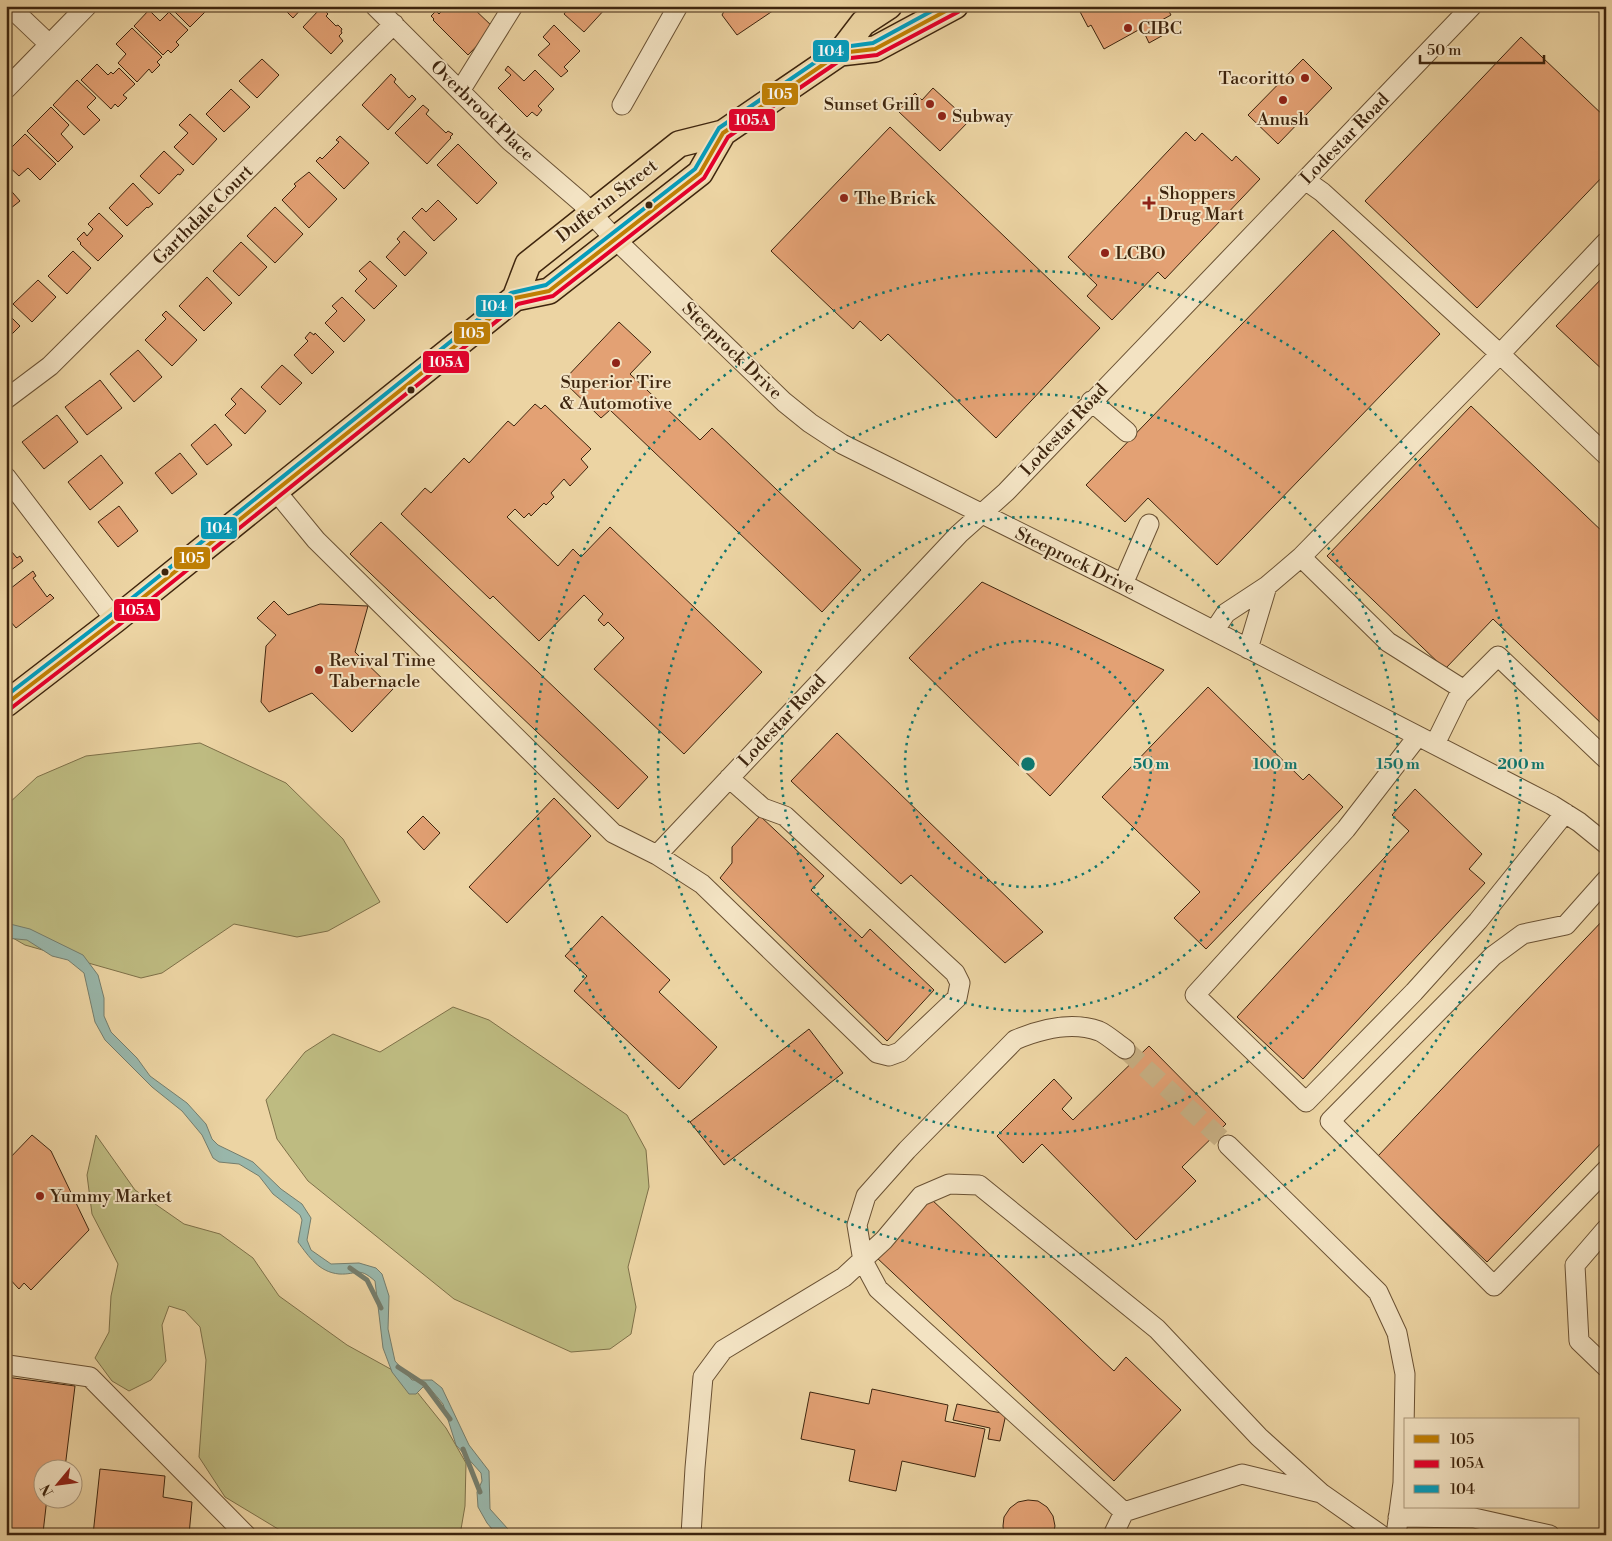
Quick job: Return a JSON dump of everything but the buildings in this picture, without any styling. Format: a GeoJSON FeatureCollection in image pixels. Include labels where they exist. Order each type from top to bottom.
{"type":"FeatureCollection","features":[{"type":"Feature","properties":{"kind":"main road","name":"Dufferin Street"},"geometry":{"type":"LineString","coordinates":[[516,298],[528,264],[679,144],[723,133],[840,52],[863,22],[889,6]]}},
{"type":"Feature","properties":{"kind":"main road","name":"Dufferin Street"},"geometry":{"type":"LineString","coordinates":[[840,52],[875,49],[955,6]]}},
{"type":"Feature","properties":{"kind":"main road","name":"Dufferin Street"},"geometry":{"type":"LineString","coordinates":[[6,704],[115,620],[516,298],[550,291],[700,172],[723,133]]}},
{"type":"Feature","properties":{"kind":"street"},"geometry":{"type":"LineString","coordinates":[[9,6],[49,44]]}},
{"type":"Feature","properties":{"kind":"street"},"geometry":{"type":"LineString","coordinates":[[6,89],[87,6]]}},
{"type":"Feature","properties":{"kind":"street","name":"Overbrook Place"},"geometry":{"type":"LineString","coordinates":[[375,6],[396,15],[460,91],[510,141],[581,202],[591,213]]}},
{"type":"Feature","properties":{"kind":"street"},"geometry":{"type":"LineString","coordinates":[[460,91],[513,6]]}},
{"type":"Feature","properties":{"kind":"street"},"geometry":{"type":"LineString","coordinates":[[622,105],[678,6]]}},
{"type":"Feature","properties":{"kind":"street","name":"Lodestar Road"},"geometry":{"type":"LineString","coordinates":[[657,855],[931,563],[1006,492],[1091,401],[1472,6]]}},
{"type":"Feature","properties":{"kind":"street","name":"Garthdale Court"},"geometry":{"type":"LineString","coordinates":[[6,399],[50,366],[396,15]]}},
{"type":"Feature","properties":{"kind":"street"},"geometry":{"type":"LineString","coordinates":[[1305,180],[1322,192],[1500,354],[1606,455]]}},
{"type":"Feature","properties":{"kind":"street","name":"Steeprock Drive"},"geometry":{"type":"LineString","coordinates":[[591,213],[615,239],[784,402],[810,423],[842,444],[1123,584],[1435,744],[1566,813],[1605,842]]}},
{"type":"Feature","properties":{"kind":"street"},"geometry":{"type":"LineString","coordinates":[[1214,631],[1226,613],[1267,586],[1301,557],[1500,354],[1606,242]]}},
{"type":"Feature","properties":{"kind":"street"},"geometry":{"type":"LineString","coordinates":[[1091,401],[1127,432]]}},
{"type":"Feature","properties":{"kind":"street"},"geometry":{"type":"LineString","coordinates":[[6,477],[115,620]]}},
{"type":"Feature","properties":{"kind":"street"},"geometry":{"type":"LineString","coordinates":[[275,490],[316,540],[614,833],[657,855],[702,884],[877,1053],[889,1056],[900,1052],[957,998],[960,983],[955,973],[785,816],[763,808],[729,778]]}},
{"type":"Feature","properties":{"kind":"street"},"geometry":{"type":"LineString","coordinates":[[1123,584],[1149,524]]}},
{"type":"Feature","properties":{"kind":"street"},"geometry":{"type":"LineString","coordinates":[[1301,557],[1388,642],[1464,690]]}},
{"type":"Feature","properties":{"kind":"street"},"geometry":{"type":"LineString","coordinates":[[1248,649],[1267,586]]}},
{"type":"Feature","properties":{"kind":"street"},"geometry":{"type":"LineString","coordinates":[[1435,744],[1459,695],[1498,656],[1606,759]]}},
{"type":"Feature","properties":{"kind":"street"},"geometry":{"type":"LineString","coordinates":[[1418,736],[1346,829],[1195,995],[1306,1102],[1427,977],[1478,921],[1566,813]]}},
{"type":"Feature","properties":{"kind":"street"},"geometry":{"type":"LineString","coordinates":[[1606,880],[1566,925],[1522,934],[1493,956],[1330,1121],[1494,1286],[1606,1170]]}},
{"type":"Feature","properties":{"kind":"street"},"geometry":{"type":"LineString","coordinates":[[1124,1512],[878,1289],[863,1261],[857,1225],[866,1196],[907,1150],[1015,1040],[1034,1032],[1058,1027],[1082,1028],[1100,1032],[1125,1049]]}},
{"type":"Feature","properties":{"kind":"street"},"geometry":{"type":"LineString","coordinates":[[1228,1145],[1378,1292],[1397,1333],[1405,1374],[1404,1418]]}},
{"type":"Feature","properties":{"kind":"street"},"geometry":{"type":"LineString","coordinates":[[691,1535],[703,1377],[722,1350],[844,1277],[884,1240],[921,1196],[949,1184],[980,1185],[1157,1329],[1259,1437],[1321,1493],[1381,1535]]}},
{"type":"Feature","properties":{"kind":"street"},"geometry":{"type":"LineString","coordinates":[[1606,1229],[1575,1265],[1579,1341],[1606,1367]]}},
{"type":"Feature","properties":{"kind":"street"},"geometry":{"type":"LineString","coordinates":[[6,1366],[8,1364],[90,1377],[246,1535]]}},
{"type":"Feature","properties":{"kind":"street"},"geometry":{"type":"LineString","coordinates":[[1404,1428],[1403,1483],[1397,1526],[1474,1518],[1550,1535]]}},
{"type":"Feature","properties":{"kind":"street"},"geometry":{"type":"LineString","coordinates":[[1113,1535],[1124,1512],[1242,1474],[1321,1493]]}},
{"type":"Feature","properties":{"kind":"shaded area"},"geometry":{"type":"Polygon","coordinates":[[[200,743],[286,783],[343,839],[380,902],[328,931],[297,937],[234,924],[162,973],[141,978],[25,945],[6,934],[7,805],[37,777],[86,756],[200,743]]]}},
{"type":"Feature","properties":{"kind":"shaded area"},"geometry":{"type":"Polygon","coordinates":[[[6,923],[30,929],[83,955],[98,975],[104,998],[104,1016],[111,1032],[137,1058],[150,1076],[187,1103],[206,1124],[212,1139],[218,1145],[253,1162],[281,1189],[302,1204],[311,1218],[307,1240],[311,1250],[331,1264],[359,1263],[376,1268],[382,1274],[389,1296],[388,1329],[395,1361],[412,1380],[432,1380],[442,1388],[469,1445],[489,1471],[490,1509],[511,1535],[497,1535],[487,1523],[478,1507],[477,1492],[482,1481],[481,1473],[456,1445],[443,1404],[428,1386],[423,1387],[416,1394],[409,1394],[392,1372],[383,1348],[375,1281],[361,1272],[332,1273],[315,1263],[298,1242],[302,1220],[300,1215],[273,1194],[259,1176],[239,1164],[219,1162],[213,1158],[202,1135],[182,1111],[152,1087],[105,1040],[95,1022],[84,973],[68,960],[52,956],[27,940],[6,938],[6,923]]]}},
{"type":"Feature","properties":{"kind":"shaded area"},"geometry":{"type":"Polygon","coordinates":[[[453,1007],[489,1020],[627,1115],[646,1150],[649,1187],[628,1267],[636,1307],[631,1334],[610,1349],[571,1352],[454,1299],[308,1181],[277,1139],[266,1100],[305,1052],[333,1034],[380,1052],[453,1007]]]}},
{"type":"Feature","properties":{"kind":"shaded area"},"geometry":{"type":"Polygon","coordinates":[[[96,1135],[135,1190],[184,1224],[220,1234],[253,1258],[279,1296],[347,1345],[405,1377],[446,1428],[466,1463],[465,1506],[460,1535],[288,1535],[225,1497],[199,1457],[206,1360],[200,1327],[185,1311],[169,1306],[162,1325],[166,1361],[151,1380],[129,1391],[112,1381],[95,1358],[109,1332],[111,1296],[118,1264],[92,1214],[87,1175],[96,1135]]]}},
{"type":"Feature","properties":{"kind":"waterway"},"geometry":{"type":"LineString","coordinates":[[350,1268],[367,1280],[381,1308]]}},
{"type":"Feature","properties":{"kind":"waterway"},"geometry":{"type":"LineString","coordinates":[[398,1367],[424,1384],[450,1419]]}},
{"type":"Feature","properties":{"kind":"waterway"},"geometry":{"type":"LineString","coordinates":[[463,1449],[480,1492]]}},
{"type":"Feature","properties":{"kind":"tunnel"},"geometry":{"type":"LineString","coordinates":[[1125,1049],[1228,1145]]}},
{"type":"Feature","properties":{"kind":"transit line","name":"104"},"geometry":{"type":"LineString","coordinates":[[6,696],[111,615],[511,293],[546,285],[695,169],[719,128],[836,48],[873,43],[941,6]]}},
{"type":"Feature","properties":{"kind":"transit line","name":"105"},"geometry":{"type":"LineString","coordinates":[[6,704],[115,620],[515,298],[549,291],[700,173],[723,133],[840,53],[875,49],[955,6]]}},
{"type":"Feature","properties":{"kind":"transit line","name":"105A"},"geometry":{"type":"LineString","coordinates":[[10,709],[119,625],[518,304],[553,296],[704,178],[728,137],[842,59],[877,55],[958,12]]}},
{"type":"Feature","properties":{"kind":"place","name":"CIBC"},"geometry":{"type":"Point","coordinates":[1128,28]}},
{"type":"Feature","properties":{"kind":"place","name":"Tacoritto"},"geometry":{"type":"Point","coordinates":[1305,78]}},
{"type":"Feature","properties":{"kind":"place","name":"Anush"},"geometry":{"type":"Point","coordinates":[1283,100]}},
{"type":"Feature","properties":{"kind":"place","name":"Sunset Grill"},"geometry":{"type":"Point","coordinates":[930,104]}},
{"type":"Feature","properties":{"kind":"place","name":"Subway"},"geometry":{"type":"Point","coordinates":[942,116]}},
{"type":"Feature","properties":{"kind":"place","name":"The Brick"},"geometry":{"type":"Point","coordinates":[844,198]}},
{"type":"Feature","properties":{"kind":"place","name":"Shoppers Drug Mart"},"geometry":{"type":"Point","coordinates":[1149,203]}},
{"type":"Feature","properties":{"kind":"place","name":"LCBO"},"geometry":{"type":"Point","coordinates":[1105,253]}},
{"type":"Feature","properties":{"kind":"place","name":"Superior Tire & Automotive"},"geometry":{"type":"Point","coordinates":[616,363]}},
{"type":"Feature","properties":{"kind":"place","name":"Revival Time Tabernacle"},"geometry":{"type":"Point","coordinates":[319,670]}},
{"type":"Feature","properties":{"kind":"place","name":"Yummy Market"},"geometry":{"type":"Point","coordinates":[40,1196]}}]}
